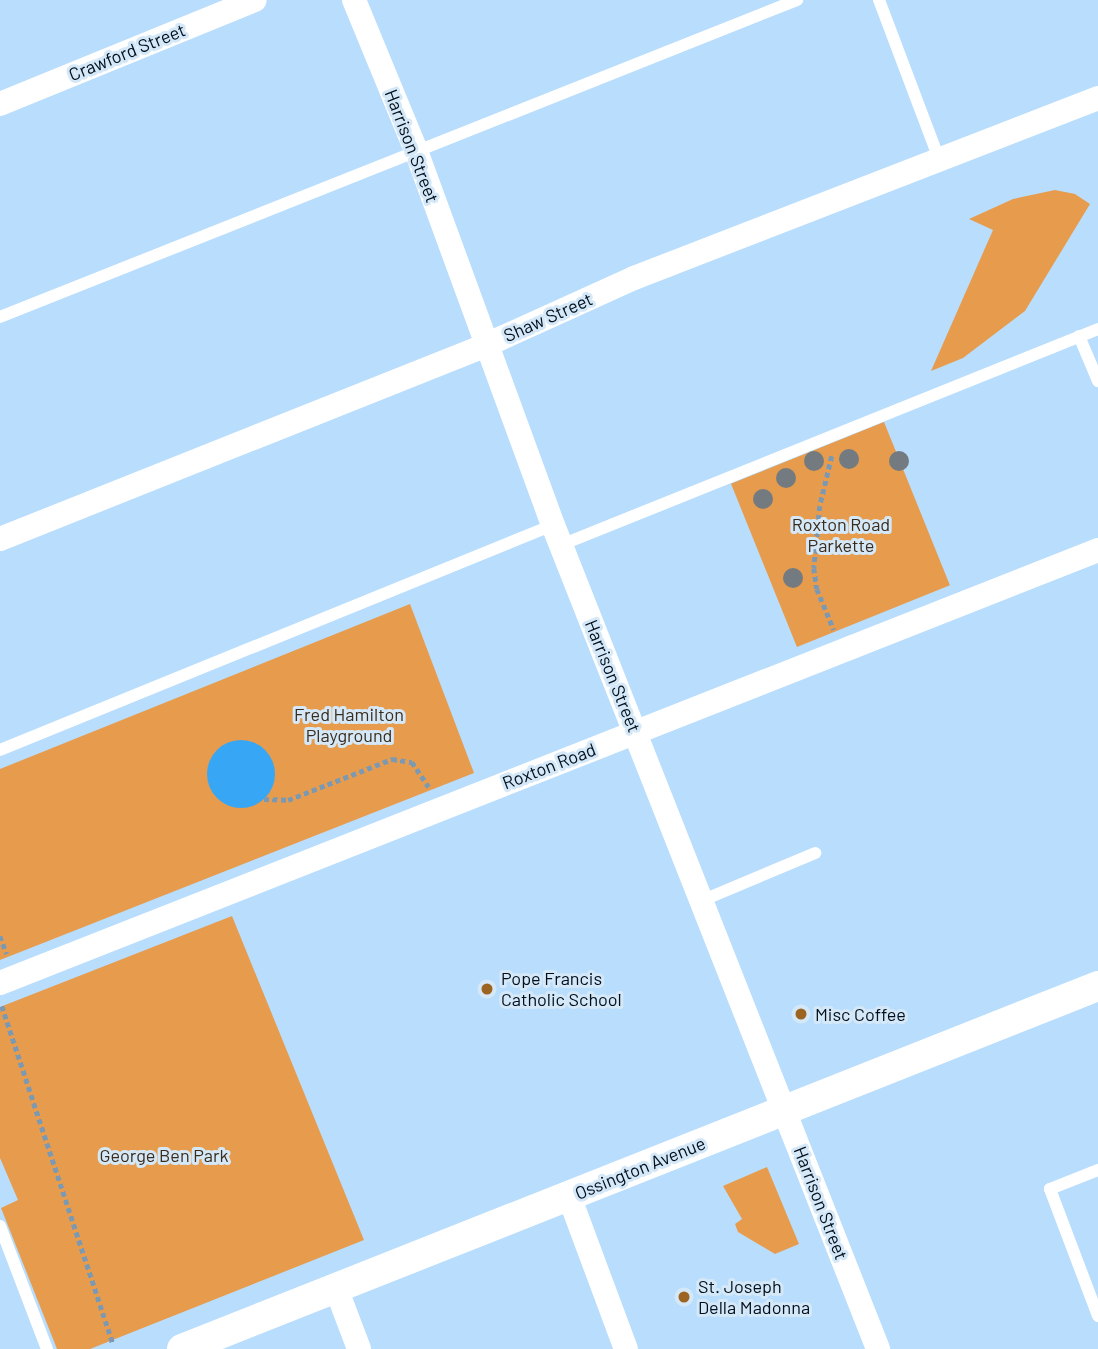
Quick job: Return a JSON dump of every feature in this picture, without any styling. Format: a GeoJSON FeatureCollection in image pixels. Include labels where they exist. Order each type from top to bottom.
{"type":"FeatureCollection","features":[{"type":"Feature","properties":{"kind":"street","name":"Crawford Street"},"geometry":{"type":"LineString","coordinates":[[0,104],[254,0]]}},
{"type":"Feature","properties":{"kind":"street","name":"Harrison Street"},"geometry":{"type":"LineString","coordinates":[[354,0],[415,148],[484,346],[557,535],[878,1349]]}},
{"type":"Feature","properties":{"kind":"street","name":"Shaw Street"},"geometry":{"type":"LineString","coordinates":[[0,540],[484,346],[634,278],[1098,98]]}},
{"type":"Feature","properties":{"kind":"street","name":"Roxton Road"},"geometry":{"type":"LineString","coordinates":[[5,972],[636,732],[1098,550]]}},
{"type":"Feature","properties":{"kind":"street","name":"Ossington Avenue"},"geometry":{"type":"LineString","coordinates":[[182,1349],[1098,986]]}},
{"type":"Feature","properties":{"kind":"street"},"geometry":{"type":"LineString","coordinates":[[569,1196],[626,1349]]}},
{"type":"Feature","properties":{"kind":"street"},"geometry":{"type":"LineString","coordinates":[[336,1288],[359,1349]]}},
{"type":"Feature","properties":{"kind":"lane"},"geometry":{"type":"LineString","coordinates":[[0,317],[415,148],[797,0]]}},
{"type":"Feature","properties":{"kind":"lane"},"geometry":{"type":"LineString","coordinates":[[879,0],[939,159]]}},
{"type":"Feature","properties":{"kind":"lane"},"geometry":{"type":"LineString","coordinates":[[0,750],[557,535],[864,426],[1098,329]]}},
{"type":"Feature","properties":{"kind":"lane"},"geometry":{"type":"LineString","coordinates":[[1079,337],[1098,381]]}},
{"type":"Feature","properties":{"kind":"lane"},"geometry":{"type":"LineString","coordinates":[[701,901],[816,853]]}},
{"type":"Feature","properties":{"kind":"lane"},"geometry":{"type":"LineString","coordinates":[[1098,1170],[1050,1189],[1098,1316]]}},
{"type":"Feature","properties":{"kind":"lane"},"geometry":{"type":"LineString","coordinates":[[0,1226],[47,1349]]}},
{"type":"Feature","properties":{"kind":"path"},"geometry":{"type":"LineString","coordinates":[[836,634],[815,584],[816,531],[835,450],[855,439],[864,426]]}},
{"type":"Feature","properties":{"kind":"path"},"geometry":{"type":"LineString","coordinates":[[264,799],[288,800],[392,759],[412,762],[420,768],[432,794]]}},
{"type":"Feature","properties":{"kind":"path"},"geometry":{"type":"LineString","coordinates":[[0,936],[5,972]]}},
{"type":"Feature","properties":{"kind":"path"},"geometry":{"type":"LineString","coordinates":[[0,999],[113,1344]]}},
{"type":"Feature","properties":{"kind":"green space"},"geometry":{"type":"Polygon","coordinates":[[[1055,190],[1075,194],[1090,204],[1025,311],[963,358],[931,371],[993,230],[969,219],[1013,199],[1055,190]]]}},
{"type":"Feature","properties":{"kind":"green space","name":"Roxton Road Parkette"},"geometry":{"type":"Polygon","coordinates":[[[884,422],[950,585],[797,647],[731,484],[884,422]]]}},
{"type":"Feature","properties":{"kind":"green space","name":"Fred Hamilton Playground"},"geometry":{"type":"Polygon","coordinates":[[[410,604],[474,773],[0,960],[0,769],[410,604]]]}},
{"type":"Feature","properties":{"kind":"green space","name":"George Ben Park"},"geometry":{"type":"Polygon","coordinates":[[[232,916],[364,1240],[90,1349],[57,1349],[1,1208],[18,1200],[0,1158],[0,1007],[232,916]]]}},
{"type":"Feature","properties":{"kind":"green space"},"geometry":{"type":"Polygon","coordinates":[[[767,1167],[799,1244],[775,1254],[738,1232],[735,1224],[742,1219],[723,1186],[767,1167]]]}},
{"type":"Feature","properties":{"kind":"water"},"geometry":{"type":"Polygon","coordinates":[[[241,740],[254,743],[265,750],[272,761],[275,774],[272,787],[265,798],[254,805],[241,808],[228,805],[217,798],[210,787],[207,774],[210,761],[217,750],[228,743],[241,740]]]}},
{"type":"Feature","properties":{"kind":"place","name":"Pope Francis Catholic School"},"geometry":{"type":"Point","coordinates":[487,989]}},
{"type":"Feature","properties":{"kind":"place","name":"Misc Coffee"},"geometry":{"type":"Point","coordinates":[801,1014]}},
{"type":"Feature","properties":{"kind":"place","name":"St. Joseph Della Madonna"},"geometry":{"type":"Point","coordinates":[684,1297]}}]}
